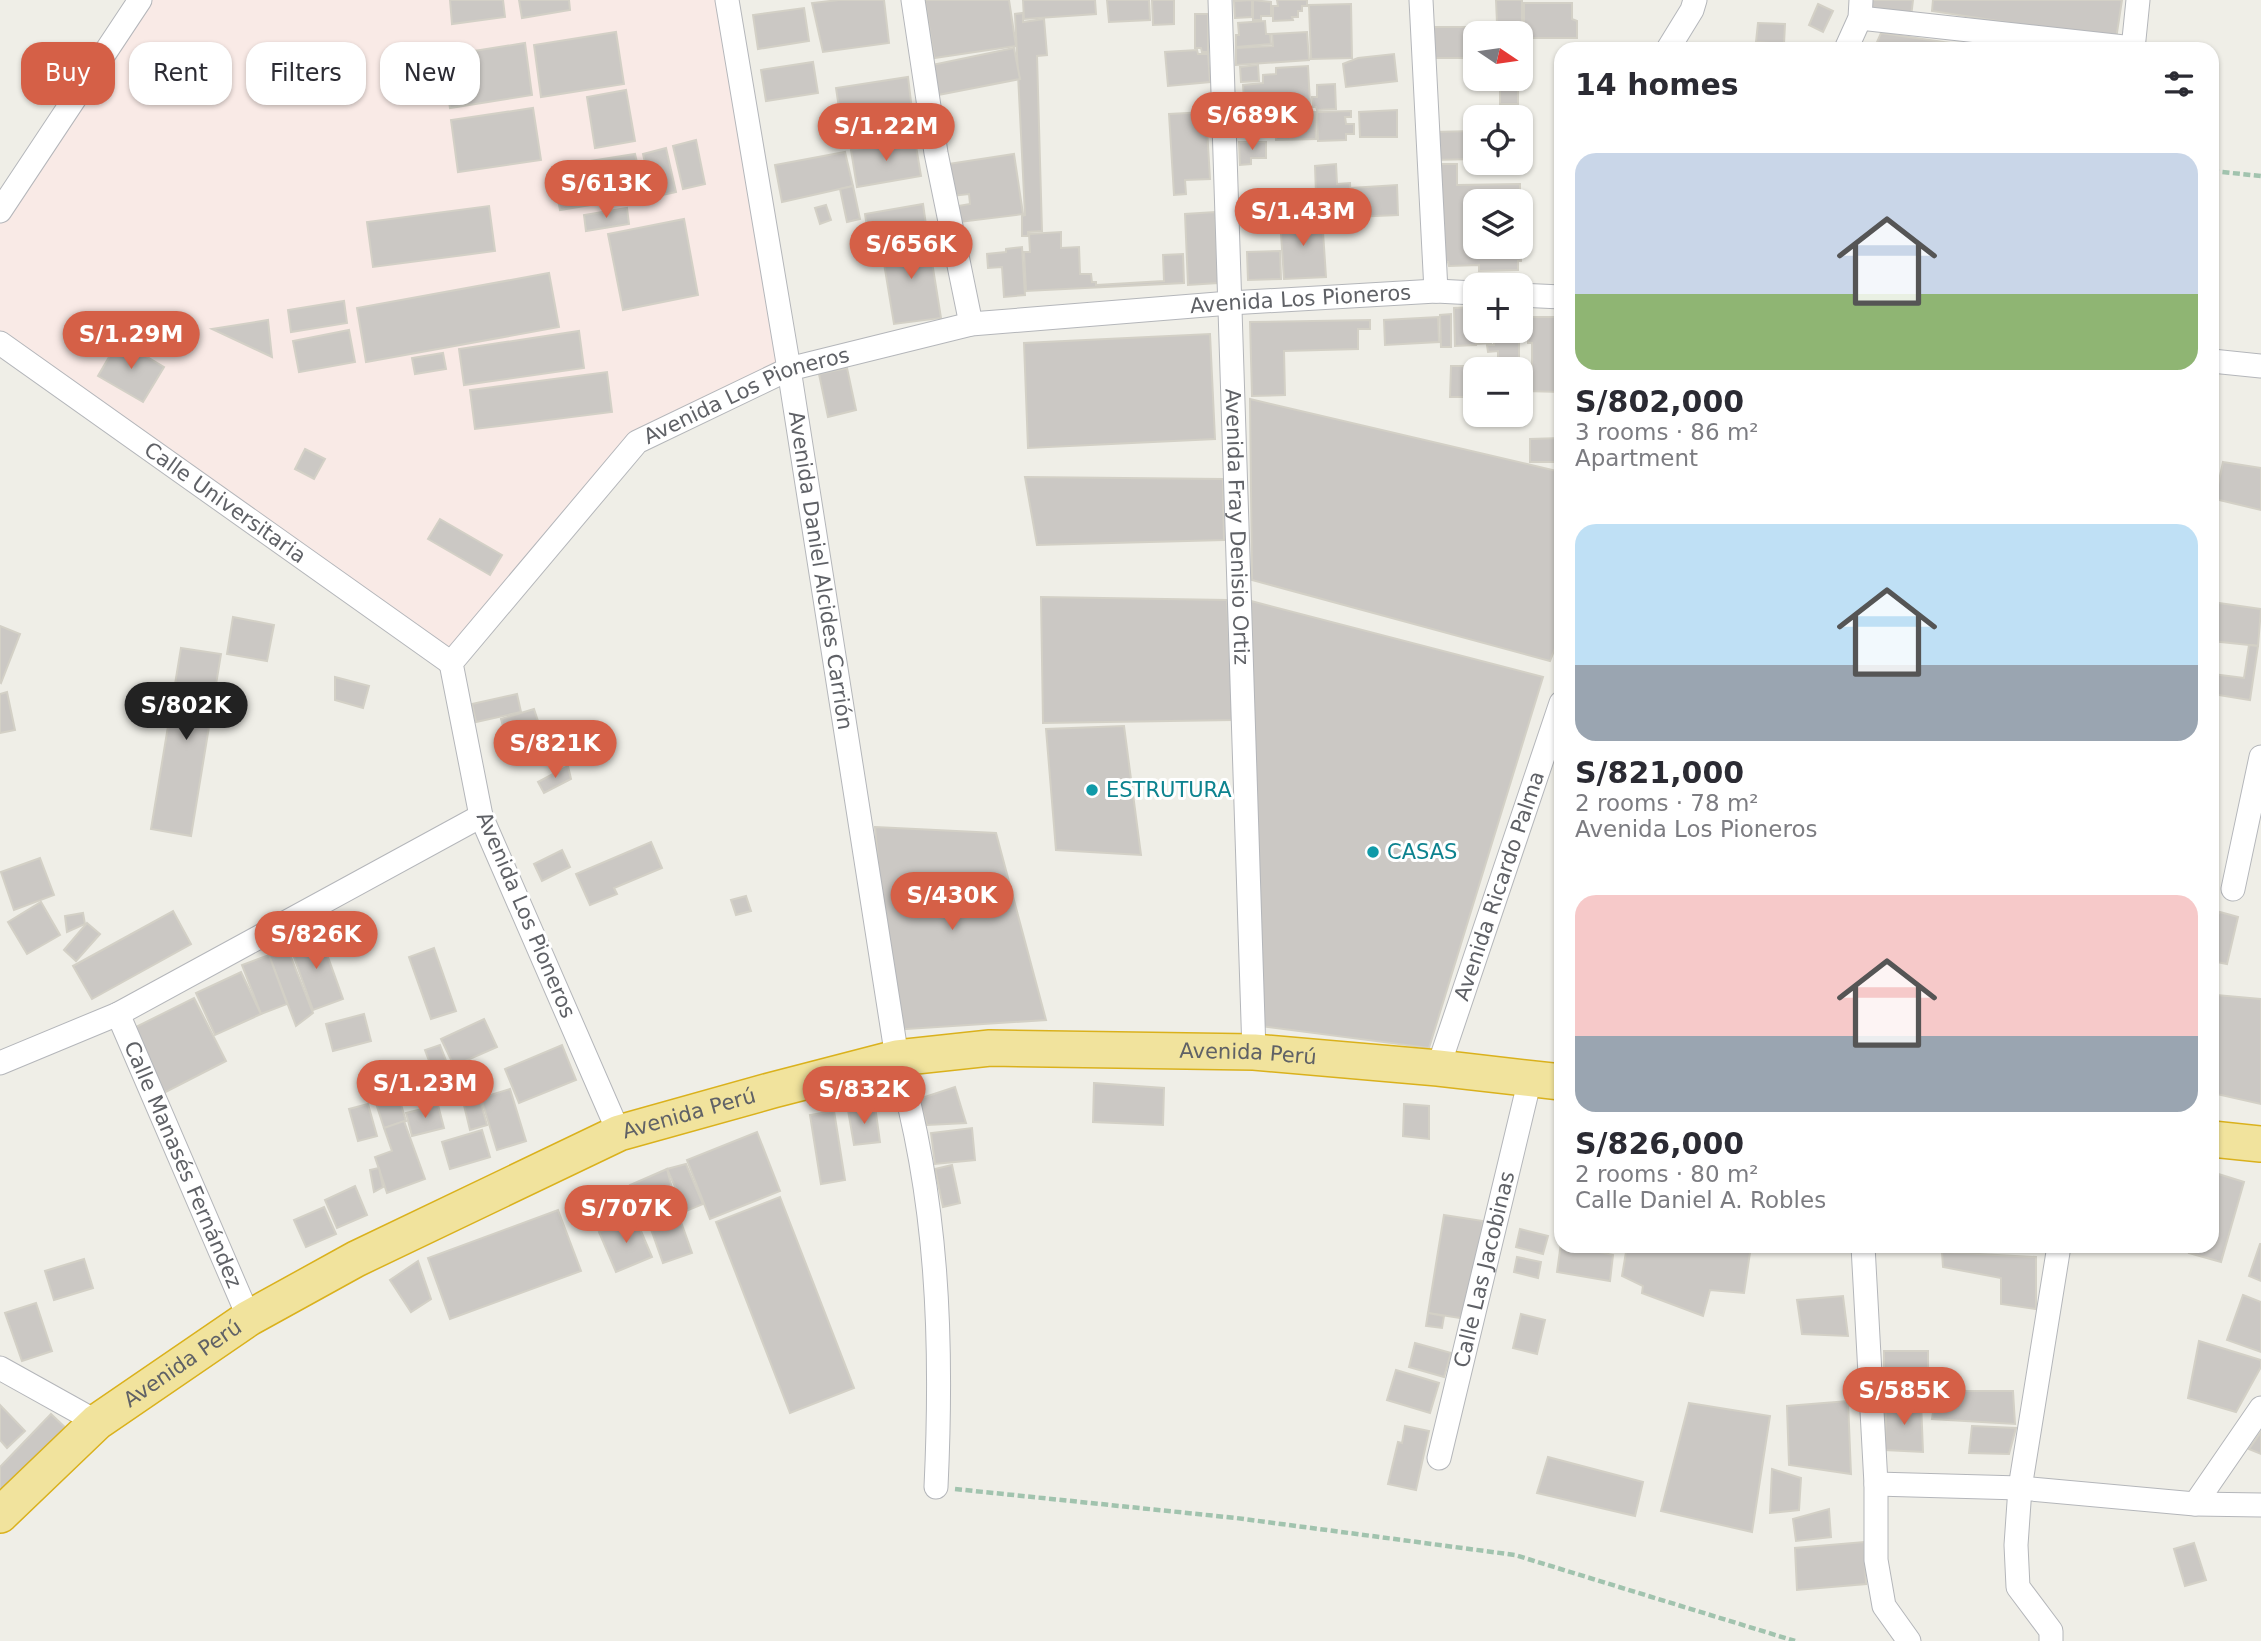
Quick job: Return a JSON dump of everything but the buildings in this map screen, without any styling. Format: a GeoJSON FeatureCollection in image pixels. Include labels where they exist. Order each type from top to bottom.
{"type":"FeatureCollection","features":[{"type":"Feature","properties":{"kind":"highway","name":"Avenida Perú"},"geometry":{"type":"LineString","coordinates":[[0,1515],[96,1422],[249,1318],[356,1259],[620,1133],[897,1058],[990,1048],[1254,1052],[1546,1080]]}},
{"type":"Feature","properties":{"kind":"highway"},"geometry":{"type":"LineString","coordinates":[[2219,1140],[2261,1144]]}},
{"type":"Feature","properties":{"kind":"street"},"geometry":{"type":"LineString","coordinates":[[0,211],[141,0]]}},
{"type":"Feature","properties":{"kind":"street","name":"Avenida Daniel Alcides Carrión"},"geometry":{"type":"LineString","coordinates":[[727,0],[789,369],[897,1058],[914,1119],[930,1212],[939,1334],[936,1487]]}},
{"type":"Feature","properties":{"kind":"street"},"geometry":{"type":"LineString","coordinates":[[913,0],[936,153],[971,324]]}},
{"type":"Feature","properties":{"kind":"street","name":"Avenida Fray Denisio Ortiz"},"geometry":{"type":"LineString","coordinates":[[1220,0],[1254,1052]]}},
{"type":"Feature","properties":{"kind":"street"},"geometry":{"type":"LineString","coordinates":[[1421,0],[1436,291]]}},
{"type":"Feature","properties":{"kind":"street"},"geometry":{"type":"LineString","coordinates":[[1672,42],[1692,10],[1695,0]]}},
{"type":"Feature","properties":{"kind":"street"},"geometry":{"type":"LineString","coordinates":[[2134,42],[2138,0]]}},
{"type":"Feature","properties":{"kind":"street"},"geometry":{"type":"LineString","coordinates":[[1849,42],[1861,9],[2085,42]]}},
{"type":"Feature","properties":{"kind":"street","name":"Avenida Los Pioneros"},"geometry":{"type":"LineString","coordinates":[[620,1133],[481,816],[451,663],[637,442],[789,369],[971,324],[1230,303],[1436,291],[1463,292]]}},
{"type":"Feature","properties":{"kind":"street"},"geometry":{"type":"LineString","coordinates":[[1533,296],[1554,297]]}},
{"type":"Feature","properties":{"kind":"street","name":"Calle Universitaria"},"geometry":{"type":"LineString","coordinates":[[0,343],[451,663]]}},
{"type":"Feature","properties":{"kind":"street"},"geometry":{"type":"LineString","coordinates":[[2219,362],[2261,366]]}},
{"type":"Feature","properties":{"kind":"street","name":"Avenida Ricardo Palma"},"geometry":{"type":"LineString","coordinates":[[1438,1068],[1554,725]]}},
{"type":"Feature","properties":{"kind":"street"},"geometry":{"type":"LineString","coordinates":[[2233,889],[2261,757]]}},
{"type":"Feature","properties":{"kind":"street"},"geometry":{"type":"LineString","coordinates":[[0,1063],[118,1014],[481,816]]}},
{"type":"Feature","properties":{"kind":"street","name":"Calle Manasés Fernández"},"geometry":{"type":"LineString","coordinates":[[118,1014],[249,1318]]}},
{"type":"Feature","properties":{"kind":"street","name":"Calle Las Jacobinas"},"geometry":{"type":"LineString","coordinates":[[1438,1458],[1546,1080]]}},
{"type":"Feature","properties":{"kind":"street"},"geometry":{"type":"LineString","coordinates":[[1863,1253],[1876,1484],[1876,1560],[1884,1606],[1909,1641]]}},
{"type":"Feature","properties":{"kind":"street"},"geometry":{"type":"LineString","coordinates":[[2051,1641],[2051,1632],[2018,1587],[2016,1545],[2020,1488],[2058,1253]]}},
{"type":"Feature","properties":{"kind":"street"},"geometry":{"type":"LineString","coordinates":[[0,1368],[96,1422]]}},
{"type":"Feature","properties":{"kind":"street"},"geometry":{"type":"LineString","coordinates":[[2195,1504],[2261,1408]]}},
{"type":"Feature","properties":{"kind":"street"},"geometry":{"type":"LineString","coordinates":[[1876,1484],[2020,1488],[2195,1504],[2261,1505]]}},
{"type":"Feature","properties":{"kind":"path"},"geometry":{"type":"LineString","coordinates":[[2219,172],[2261,176]]}},
{"type":"Feature","properties":{"kind":"path"},"geometry":{"type":"LineString","coordinates":[[936,1487],[1236,1518],[1516,1555],[1795,1641]]}},
{"type":"Feature","properties":{"kind":"shaded area"},"geometry":{"type":"Polygon","coordinates":[[[140,0],[727,0],[789,369],[637,443],[451,663],[0,343],[0,211],[70,105],[115,105],[115,42],[112,42],[140,0]]]}},
{"type":"Feature","properties":{"kind":"place","name":"ESTRUTURA"},"geometry":{"type":"Point","coordinates":[1092,790]}},
{"type":"Feature","properties":{"kind":"place","name":"CASAS"},"geometry":{"type":"Point","coordinates":[1373,852]}}]}
